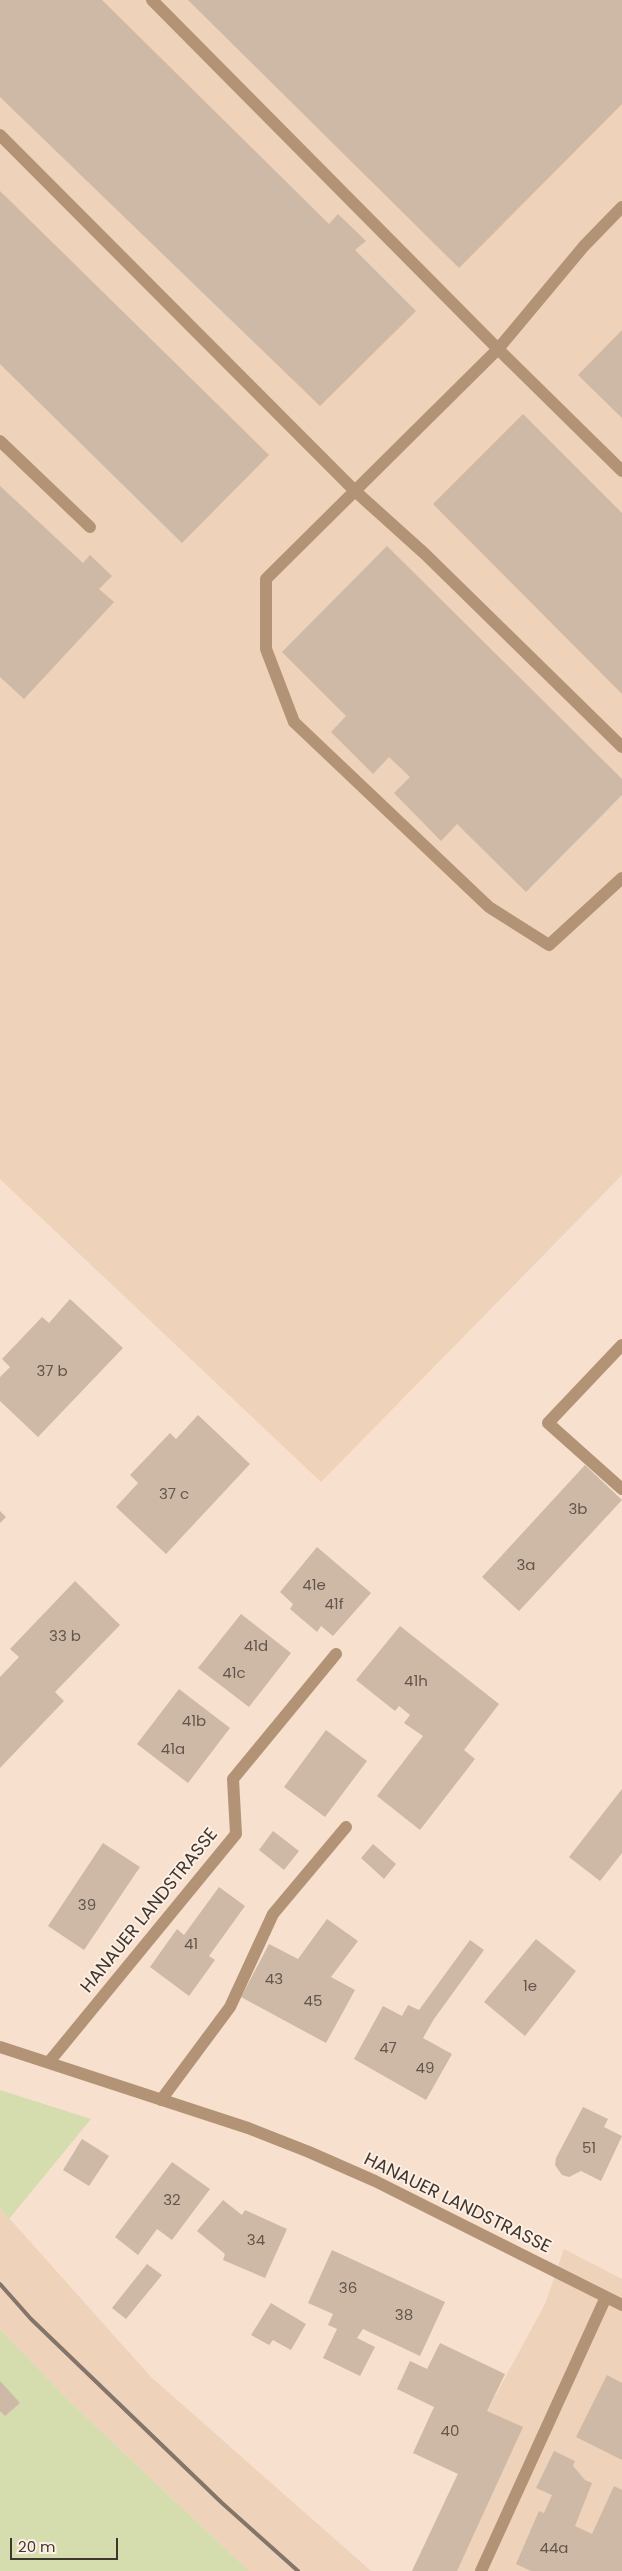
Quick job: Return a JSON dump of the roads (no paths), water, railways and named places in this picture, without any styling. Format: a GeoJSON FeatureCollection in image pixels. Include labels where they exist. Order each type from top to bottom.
{"type":"FeatureCollection","features":[{"type":"Feature","properties":{"kind":"street"},"geometry":{"type":"LineString","coordinates":[[152,0],[498,349],[622,471]]}},
{"type":"Feature","properties":{"kind":"street"},"geometry":{"type":"LineString","coordinates":[[0,134],[355,491],[425,554],[622,747]]}},
{"type":"Feature","properties":{"kind":"street"},"geometry":{"type":"LineString","coordinates":[[622,207],[584,246],[498,349],[266,580],[266,649],[294,722],[489,907],[549,945],[622,878]]}},
{"type":"Feature","properties":{"kind":"street"},"geometry":{"type":"LineString","coordinates":[[0,441],[90,526]]}},
{"type":"Feature","properties":{"kind":"street"},"geometry":{"type":"LineString","coordinates":[[622,1344],[548,1423],[622,1489]]}},
{"type":"Feature","properties":{"kind":"street","name":"HANAUER LANDSTRASSE"},"geometry":{"type":"LineString","coordinates":[[49,2062],[236,1834],[233,1779],[336,1654]]}},
{"type":"Feature","properties":{"kind":"street"},"geometry":{"type":"LineString","coordinates":[[161,2100],[230,2006],[273,1914],[346,1827]]}},
{"type":"Feature","properties":{"kind":"street","name":"HANAUER LANDSTRASSE"},"geometry":{"type":"LineString","coordinates":[[0,2047],[248,2128],[374,2181],[622,2305]]}},
{"type":"Feature","properties":{"kind":"street"},"geometry":{"type":"LineString","coordinates":[[482,2571],[606,2297]]}},
{"type":"Feature","properties":{"kind":"railway"},"geometry":{"type":"LineString","coordinates":[[0,2284],[31,2319],[222,2503],[298,2571]]}}]}
